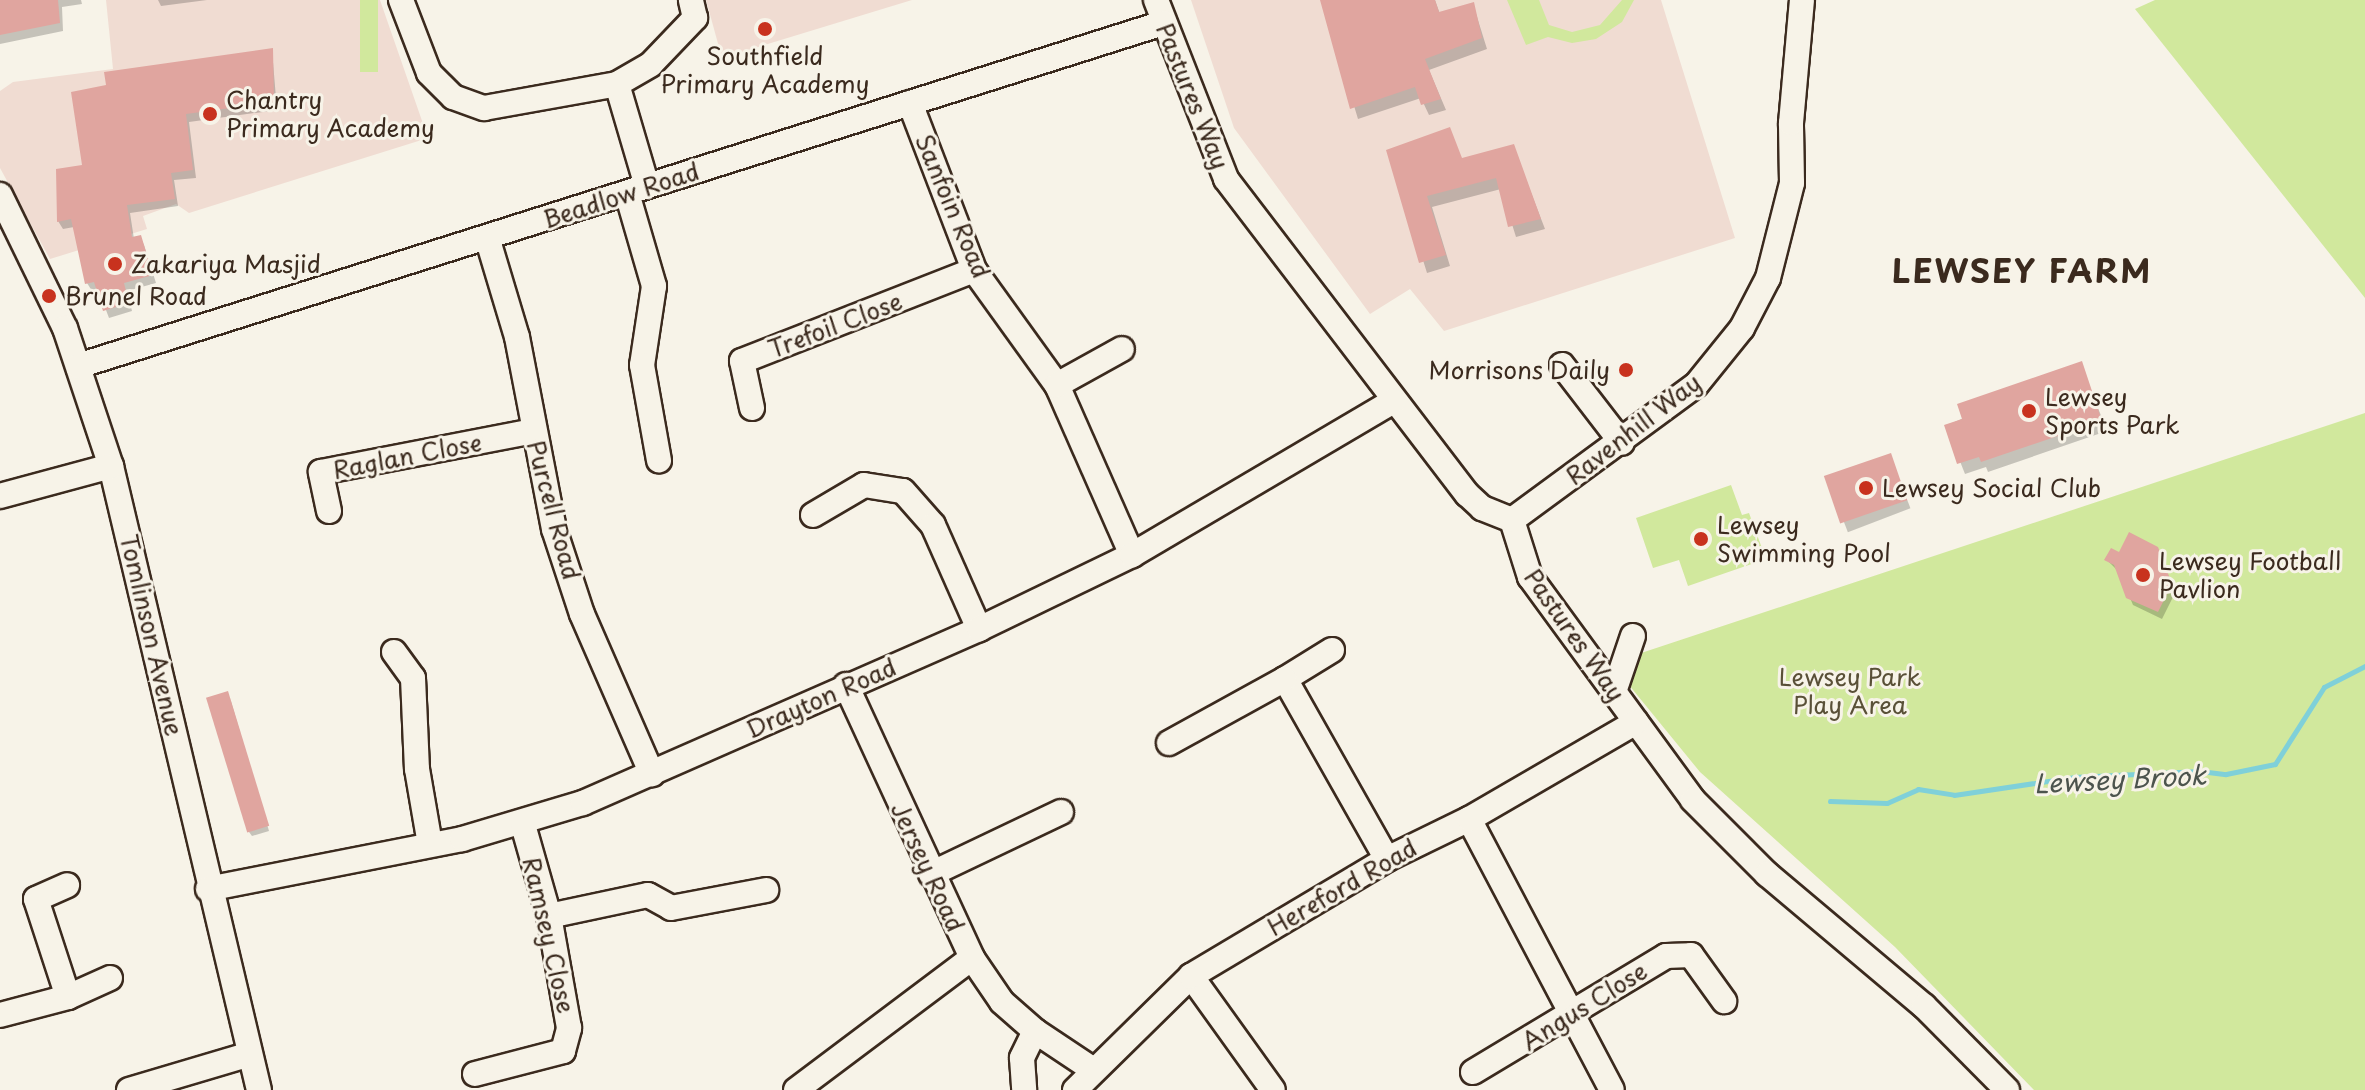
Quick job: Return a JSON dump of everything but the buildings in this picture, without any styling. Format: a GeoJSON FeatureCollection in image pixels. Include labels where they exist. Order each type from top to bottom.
{"type":"FeatureCollection","features":[{"type":"Feature","properties":{"kind":"street"},"geometry":{"type":"LineString","coordinates":[[401,0],[429,73],[453,97],[484,108],[617,84],[651,64],[695,18],[691,0]]}},
{"type":"Feature","properties":{"kind":"street","name":"Ravenhill Way"},"geometry":{"type":"LineString","coordinates":[[1512,520],[1622,443],[1696,385],[1742,328],[1768,278],[1792,183],[1791,123],[1802,0]]}},
{"type":"Feature","properties":{"kind":"street","name":"Beadlow Road"},"geometry":{"type":"LineString","coordinates":[[78,366],[910,103],[1160,12]]}},
{"type":"Feature","properties":{"kind":"street","name":"Pastures Way"},"geometry":{"type":"LineString","coordinates":[[1160,12],[1226,179],[1467,494],[1482,508],[1512,520],[1530,577],[1693,800],[1767,874],[1924,1006],[2007,1090]]}},
{"type":"Feature","properties":{"kind":"street"},"geometry":{"type":"LineString","coordinates":[[617,84],[654,286],[642,365],[659,460]]}},
{"type":"Feature","properties":{"kind":"street","name":"Sanfoin Road"},"geometry":{"type":"LineString","coordinates":[[910,103],[974,270],[1057,385],[1132,555]]}},
{"type":"Feature","properties":{"kind":"street","name":"Tomlinson Avenue"},"geometry":{"type":"LineString","coordinates":[[0,195],[65,328],[111,466],[247,1055],[259,1090]]}},
{"type":"Feature","properties":{"kind":"street","name":"Purcell Road"},"geometry":{"type":"LineString","coordinates":[[487,237],[517,337],[554,529],[582,614],[652,774]]}},
{"type":"Feature","properties":{"kind":"street","name":"Trefoil Close"},"geometry":{"type":"LineString","coordinates":[[752,408],[742,361],[974,270]]}},
{"type":"Feature","properties":{"kind":"street"},"geometry":{"type":"LineString","coordinates":[[1057,385],[1122,349]]}},
{"type":"Feature","properties":{"kind":"street"},"geometry":{"type":"LineString","coordinates":[[1562,365],[1622,443]]}},
{"type":"Feature","properties":{"kind":"street","name":"Drayton Road"},"geometry":{"type":"LineString","coordinates":[[208,889],[523,825],[652,774],[846,685],[979,629],[1132,555],[1393,401]]}},
{"type":"Feature","properties":{"kind":"street","name":"Raglan Close"},"geometry":{"type":"LineString","coordinates":[[329,511],[321,472],[533,431]]}},
{"type":"Feature","properties":{"kind":"street"},"geometry":{"type":"LineString","coordinates":[[0,496],[111,466]]}},
{"type":"Feature","properties":{"kind":"street"},"geometry":{"type":"LineString","coordinates":[[813,515],[864,485],[903,491],[933,525],[979,629]]}},
{"type":"Feature","properties":{"kind":"street"},"geometry":{"type":"LineString","coordinates":[[1614,692],[1633,636]]}},
{"type":"Feature","properties":{"kind":"street"},"geometry":{"type":"LineString","coordinates":[[1169,743],[1332,650]]}},
{"type":"Feature","properties":{"kind":"street"},"geometry":{"type":"LineString","coordinates":[[394,652],[413,678],[417,769],[430,844]]}},
{"type":"Feature","properties":{"kind":"street"},"geometry":{"type":"LineString","coordinates":[[1285,679],[1387,859]]}},
{"type":"Feature","properties":{"kind":"street","name":"Jersey Road"},"geometry":{"type":"LineString","coordinates":[[846,685],[972,958],[1002,1002],[1035,1031],[1092,1069]]}},
{"type":"Feature","properties":{"kind":"street","name":"Hereford Road"},"geometry":{"type":"LineString","coordinates":[[1075,1090],[1092,1069],[1191,976],[1387,859],[1469,819],[1636,722]]}},
{"type":"Feature","properties":{"kind":"street"},"geometry":{"type":"LineString","coordinates":[[931,874],[1061,812]]}},
{"type":"Feature","properties":{"kind":"street"},"geometry":{"type":"LineString","coordinates":[[1469,819],[1612,1090]]}},
{"type":"Feature","properties":{"kind":"street","name":"Ramsey Close"},"geometry":{"type":"LineString","coordinates":[[475,1074],[563,1051],[569,1028],[549,916],[523,825]]}},
{"type":"Feature","properties":{"kind":"street"},"geometry":{"type":"LineString","coordinates":[[67,885],[36,899],[68,997]]}},
{"type":"Feature","properties":{"kind":"street"},"geometry":{"type":"LineString","coordinates":[[549,916],[648,895],[671,908],[766,890]]}},
{"type":"Feature","properties":{"kind":"street","name":"Angus Close"},"geometry":{"type":"LineString","coordinates":[[1473,1072],[1572,1017],[1586,1001],[1666,956],[1691,955],[1724,1001]]}},
{"type":"Feature","properties":{"kind":"street"},"geometry":{"type":"LineString","coordinates":[[796,1090],[972,958]]}},
{"type":"Feature","properties":{"kind":"street"},"geometry":{"type":"LineString","coordinates":[[1191,976],[1273,1090]]}},
{"type":"Feature","properties":{"kind":"street"},"geometry":{"type":"LineString","coordinates":[[0,1015],[68,997],[110,978]]}},
{"type":"Feature","properties":{"kind":"street"},"geometry":{"type":"LineString","coordinates":[[1024,1090],[1022,1058],[1035,1031]]}},
{"type":"Feature","properties":{"kind":"street"},"geometry":{"type":"LineString","coordinates":[[129,1090],[247,1055]]}},
{"type":"Feature","properties":{"kind":"shaded area","name":"Chantry Primary Academy"},"geometry":{"type":"Polygon","coordinates":[[[106,0],[380,0],[428,138],[189,213],[176,204],[143,216],[147,229],[50,259],[0,168],[0,91],[13,82],[113,69],[106,0]]]}},
{"type":"Feature","properties":{"kind":"shaded area","name":"Southfield Primary Academy"},"geometry":{"type":"Polygon","coordinates":[[[706,0],[912,0],[722,58],[706,0]]]}},
{"type":"Feature","properties":{"kind":"shaded area"},"geometry":{"type":"Polygon","coordinates":[[[1191,0],[1661,0],[1735,238],[1444,331],[1410,289],[1370,314],[1234,128],[1191,0]]]}},
{"type":"Feature","properties":{"kind":"green space"},"geometry":{"type":"Polygon","coordinates":[[[360,0],[378,0],[378,72],[360,72],[360,0]]]}},
{"type":"Feature","properties":{"kind":"green space"},"geometry":{"type":"Polygon","coordinates":[[[1507,0],[1539,0],[1549,25],[1572,32],[1600,25],[1622,0],[1634,0],[1622,22],[1596,39],[1572,43],[1548,37],[1526,45],[1507,0]]]}},
{"type":"Feature","properties":{"kind":"green space"},"geometry":{"type":"Polygon","coordinates":[[[2155,0],[2365,0],[2365,298],[2135,9],[2155,0]]]}},
{"type":"Feature","properties":{"kind":"green space","name":"Lewsey Park Play Area"},"geometry":{"type":"Polygon","coordinates":[[[2365,413],[2365,1090],[2034,1090],[1895,947],[1700,772],[1611,663],[2365,413]]]}},
{"type":"Feature","properties":{"kind":"green space","name":"Lewsey Swimming Pool"},"geometry":{"type":"Polygon","coordinates":[[[1731,485],[1742,515],[1749,513],[1766,559],[1688,586],[1679,560],[1653,568],[1636,518],[1731,485]]]}},
{"type":"Feature","properties":{"kind":"waterway","name":"Lewsey Brook"},"geometry":{"type":"LineString","coordinates":[[1830,801],[1887,803],[1918,789],[1954,795],[2074,777],[2200,771],[2226,774],[2275,764],[2324,687],[2365,666]]}},
{"type":"Feature","properties":{"kind":"place","name":"Southfield Primary Academy"},"geometry":{"type":"Point","coordinates":[765,29]}},
{"type":"Feature","properties":{"kind":"place","name":"Chantry Primary Academy"},"geometry":{"type":"Point","coordinates":[210,114]}},
{"type":"Feature","properties":{"kind":"place","name":"Zakariya Masjid"},"geometry":{"type":"Point","coordinates":[115,264]}},
{"type":"Feature","properties":{"kind":"place","name":"Brunel Road"},"geometry":{"type":"Point","coordinates":[49,296]}},
{"type":"Feature","properties":{"kind":"place","name":"Morrisons Daily"},"geometry":{"type":"Point","coordinates":[1626,370]}},
{"type":"Feature","properties":{"kind":"place","name":"Lewsey Sports Park"},"geometry":{"type":"Point","coordinates":[2029,411]}},
{"type":"Feature","properties":{"kind":"place","name":"Lewsey Social Club"},"geometry":{"type":"Point","coordinates":[1866,488]}},
{"type":"Feature","properties":{"kind":"place","name":"Lewsey Swimming Pool"},"geometry":{"type":"Point","coordinates":[1701,539]}},
{"type":"Feature","properties":{"kind":"place","name":"Lewsey Football Pavlion"},"geometry":{"type":"Point","coordinates":[2143,575]}},
{"type":"Feature","properties":{"kind":"district","name":"LEWSEY FARM"},"geometry":{"type":"Point","coordinates":[2022,270]}}]}
